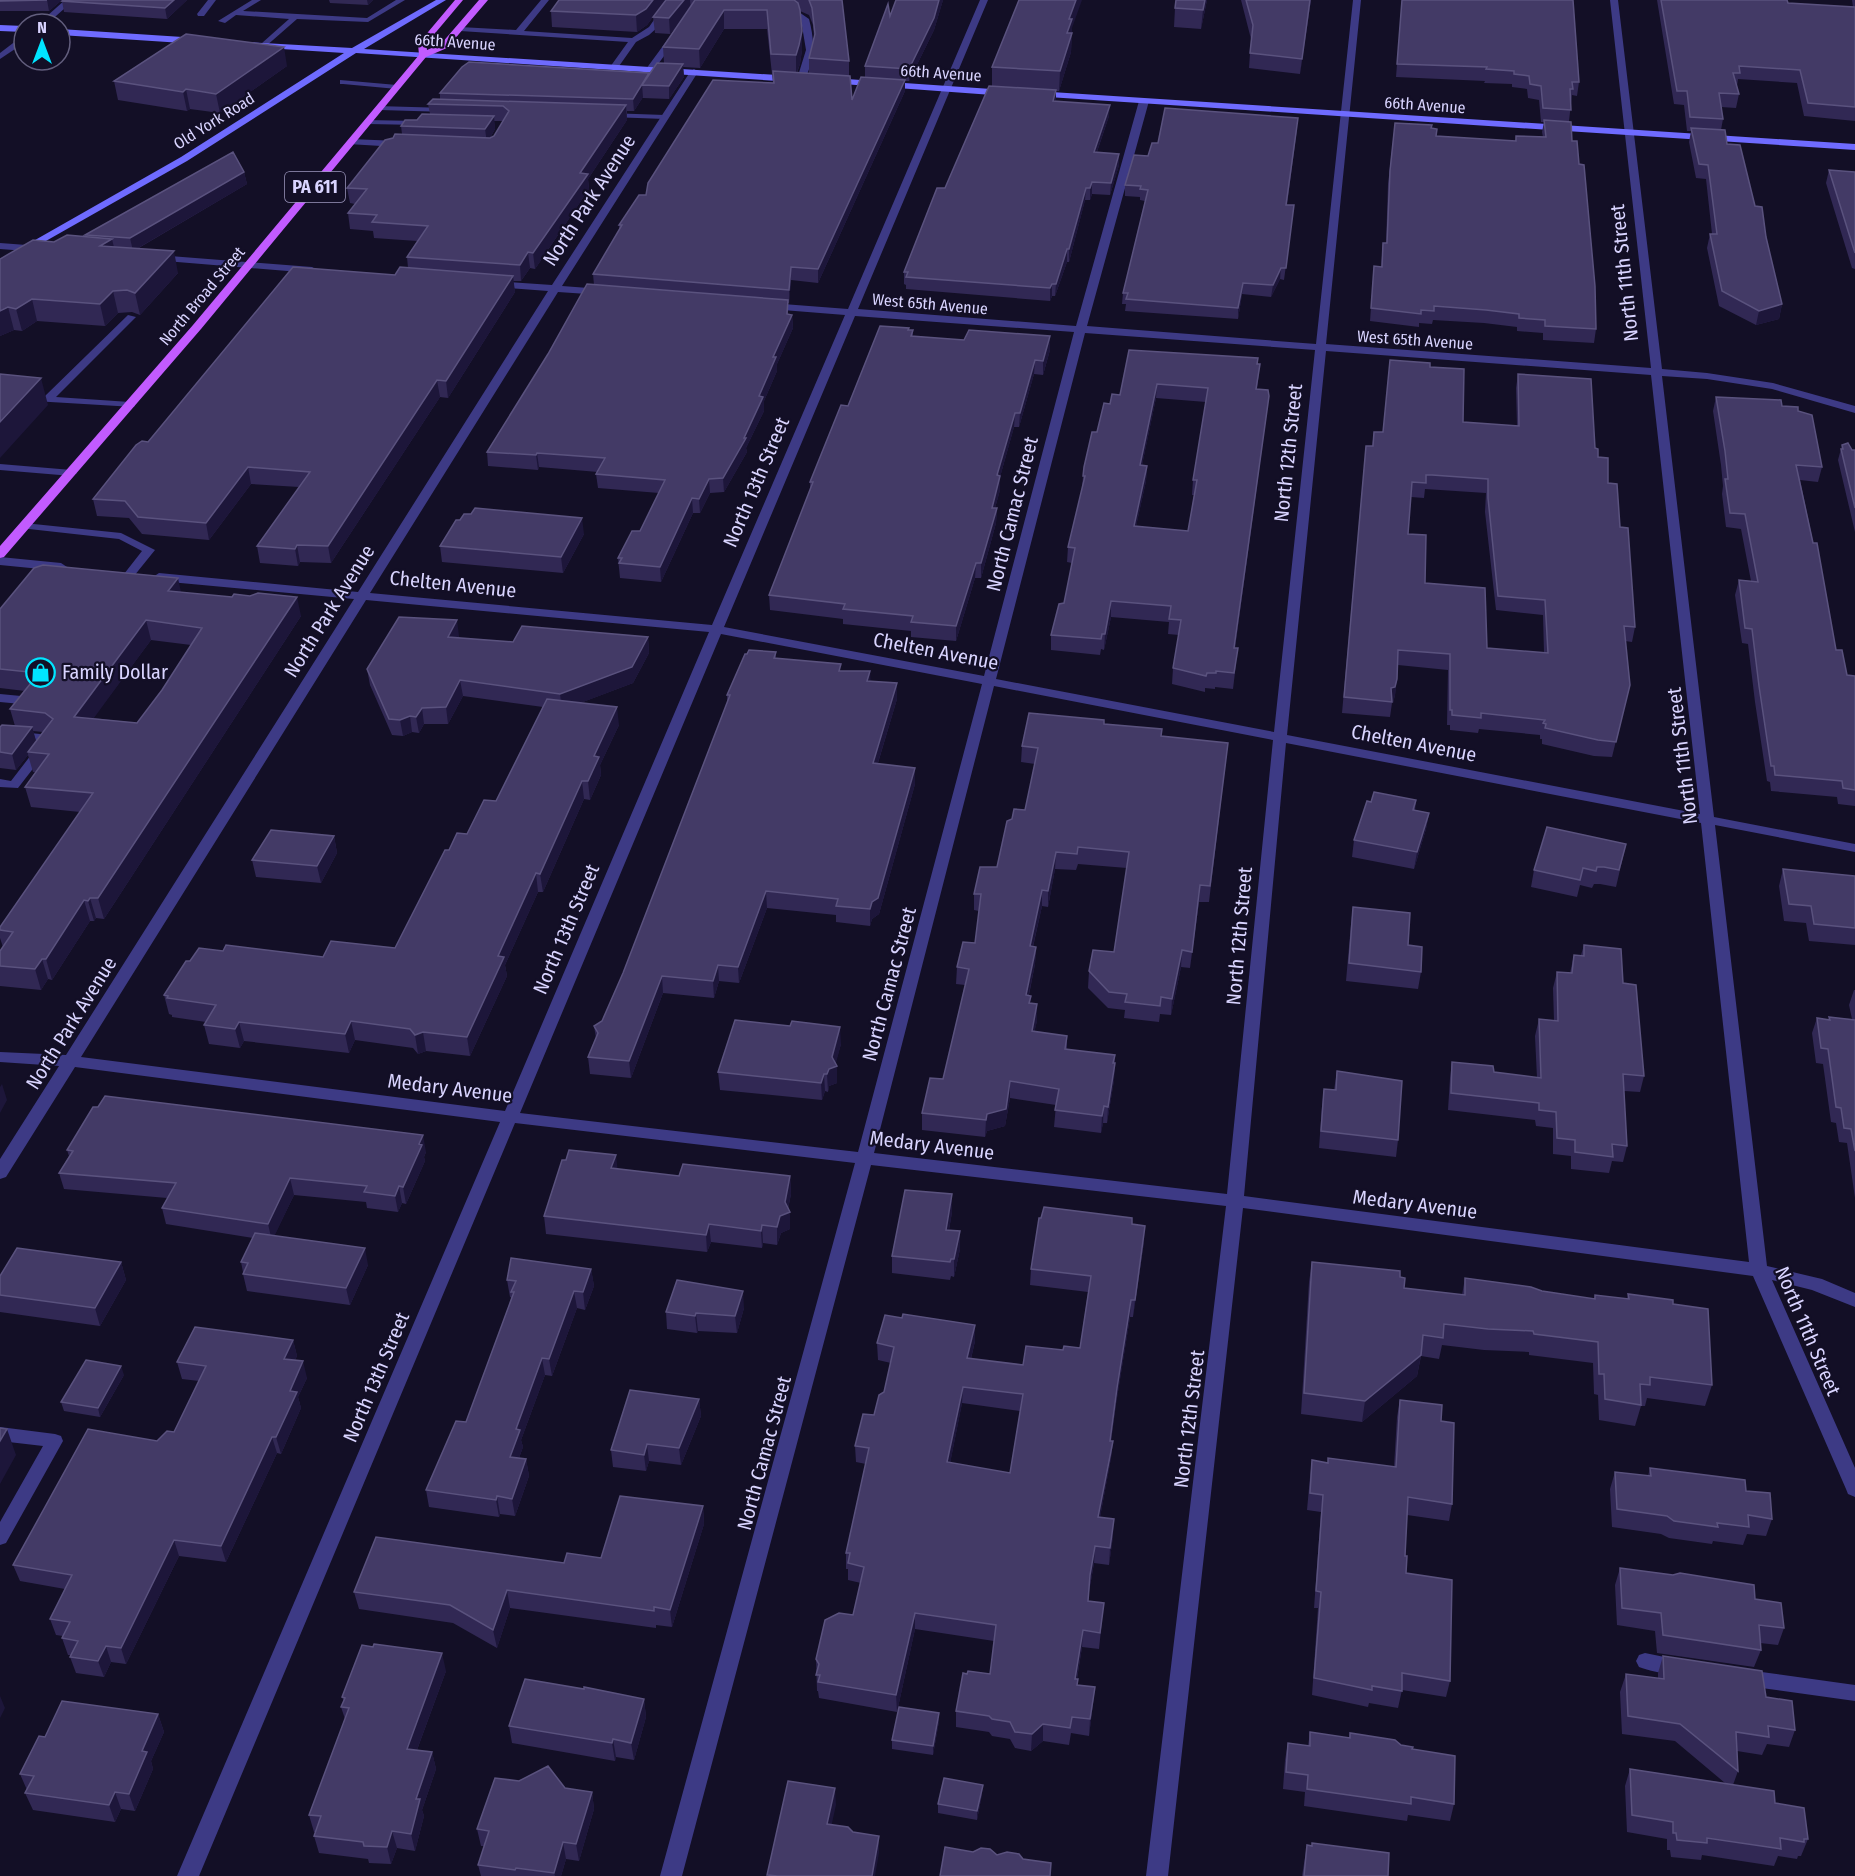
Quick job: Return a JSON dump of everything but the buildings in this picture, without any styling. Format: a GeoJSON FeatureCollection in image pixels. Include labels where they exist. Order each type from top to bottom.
{"type":"FeatureCollection","features":[{"type":"Feature","properties":{"kind":"main road","name":"North Broad Street"},"geometry":{"type":"LineString","coordinates":[[423,55],[422,44],[459,0]]}},
{"type":"Feature","properties":{"kind":"main road","name":"North Broad Street"},"geometry":{"type":"LineString","coordinates":[[0,554],[249,266],[423,55],[444,46],[484,0]]}},
{"type":"Feature","properties":{"kind":"street"},"geometry":{"type":"LineString","coordinates":[[56,12],[70,0]]}},
{"type":"Feature","properties":{"kind":"street","name":"Old York Road"},"geometry":{"type":"LineString","coordinates":[[0,264],[184,159],[354,51],[442,0]]}},
{"type":"Feature","properties":{"kind":"street","name":"North 13th Street"},"geometry":{"type":"LineString","coordinates":[[188,1876],[984,0]]}},
{"type":"Feature","properties":{"kind":"street","name":"North 12th Street"},"geometry":{"type":"LineString","coordinates":[[1157,1876],[1235,1201],[1280,736],[1347,116],[1357,0]]}},
{"type":"Feature","properties":{"kind":"street","name":"North 11th Street"},"geometry":{"type":"LineString","coordinates":[[1614,0],[1759,1270],[1855,1490]]}},
{"type":"Feature","properties":{"kind":"street"},"geometry":{"type":"LineString","coordinates":[[72,33],[208,41]]}},
{"type":"Feature","properties":{"kind":"street","name":"66th Avenue"},"geometry":{"type":"LineString","coordinates":[[242,43],[812,80]]}},
{"type":"Feature","properties":{"kind":"street","name":"North Park Avenue"},"geometry":{"type":"LineString","coordinates":[[0,1173],[555,288],[694,72]]}},
{"type":"Feature","properties":{"kind":"street","name":"66th Avenue"},"geometry":{"type":"LineString","coordinates":[[823,81],[1014,93]]}},
{"type":"Feature","properties":{"kind":"street","name":"66th Avenue"},"geometry":{"type":"LineString","coordinates":[[1026,94],[1855,147]]}},
{"type":"Feature","properties":{"kind":"street","name":"North Camac Street"},"geometry":{"type":"LineString","coordinates":[[671,1876],[865,1158],[991,682],[1080,331],[1144,101]]}},
{"type":"Feature","properties":{"kind":"street"},"geometry":{"type":"LineString","coordinates":[[0,246],[51,250]]}},
{"type":"Feature","properties":{"kind":"street"},"geometry":{"type":"LineString","coordinates":[[142,257],[321,271]]}},
{"type":"Feature","properties":{"kind":"street"},"geometry":{"type":"LineString","coordinates":[[485,283],[614,293]]}},
{"type":"Feature","properties":{"kind":"street","name":"West 65th Avenue"},"geometry":{"type":"LineString","coordinates":[[756,305],[1729,379],[1773,386],[1855,410]]}},
{"type":"Feature","properties":{"kind":"street"},"geometry":{"type":"LineString","coordinates":[[0,561],[76,569]]}},
{"type":"Feature","properties":{"kind":"street","name":"Chelten Avenue"},"geometry":{"type":"LineString","coordinates":[[125,573],[716,629],[1855,848]]}},
{"type":"Feature","properties":{"kind":"street","name":"Medary Avenue"},"geometry":{"type":"LineString","coordinates":[[0,1057],[71,1061],[509,1117],[1235,1201],[1759,1270],[1816,1284],[1855,1300]]}},
{"type":"Feature","properties":{"kind":"lane"},"geometry":{"type":"LineString","coordinates":[[201,14],[212,0]]}},
{"type":"Feature","properties":{"kind":"lane"},"geometry":{"type":"LineString","coordinates":[[222,21],[257,0]]}},
{"type":"Feature","properties":{"kind":"lane"},"geometry":{"type":"LineString","coordinates":[[235,13],[368,20],[401,0]]}},
{"type":"Feature","properties":{"kind":"lane"},"geometry":{"type":"LineString","coordinates":[[519,32],[545,0]]}},
{"type":"Feature","properties":{"kind":"lane"},"geometry":{"type":"LineString","coordinates":[[460,29],[633,40],[654,30],[672,0]]}},
{"type":"Feature","properties":{"kind":"lane"},"geometry":{"type":"LineString","coordinates":[[771,12],[793,12],[805,19],[811,57],[801,79]]}},
{"type":"Feature","properties":{"kind":"lane"},"geometry":{"type":"LineString","coordinates":[[265,45],[295,17]]}},
{"type":"Feature","properties":{"kind":"lane"},"geometry":{"type":"LineString","coordinates":[[650,69],[678,32]]}},
{"type":"Feature","properties":{"kind":"lane"},"geometry":{"type":"LineString","coordinates":[[614,67],[633,40]]}},
{"type":"Feature","properties":{"kind":"lane"},"geometry":{"type":"LineString","coordinates":[[343,82],[397,87]]}},
{"type":"Feature","properties":{"kind":"lane"},"geometry":{"type":"LineString","coordinates":[[380,108],[452,110]]}},
{"type":"Feature","properties":{"kind":"lane"},"geometry":{"type":"LineString","coordinates":[[606,115],[665,117]]}},
{"type":"Feature","properties":{"kind":"lane"},"geometry":{"type":"LineString","coordinates":[[368,122],[426,124]]}},
{"type":"Feature","properties":{"kind":"lane"},"geometry":{"type":"LineString","coordinates":[[351,142],[410,145]]}},
{"type":"Feature","properties":{"kind":"lane"},"geometry":{"type":"LineString","coordinates":[[48,399],[131,317]]}},
{"type":"Feature","properties":{"kind":"lane"},"geometry":{"type":"LineString","coordinates":[[0,396],[130,405]]}},
{"type":"Feature","properties":{"kind":"lane"},"geometry":{"type":"LineString","coordinates":[[0,467],[72,473]]}},
{"type":"Feature","properties":{"kind":"lane"},"geometry":{"type":"LineString","coordinates":[[24,526],[121,536],[149,550],[125,573]]}},
{"type":"Feature","properties":{"kind":"lane"},"geometry":{"type":"LineString","coordinates":[[0,698],[21,700]]}},
{"type":"Feature","properties":{"kind":"lane"},"geometry":{"type":"LineString","coordinates":[[0,734],[50,739],[15,784],[0,783]]}},
{"type":"Feature","properties":{"kind":"lane"},"geometry":{"type":"LineString","coordinates":[[0,1434],[55,1441],[0,1538]]}},
{"type":"Feature","properties":{"kind":"lane"},"geometry":{"type":"LineString","coordinates":[[1645,1661],[1700,1670]]}},
{"type":"Feature","properties":{"kind":"lane"},"geometry":{"type":"LineString","coordinates":[[1733,1676],[1855,1693]]}},
{"type":"Feature","properties":{"kind":"place","name":"Family Dollar"},"geometry":{"type":"Point","coordinates":[41,672]}}]}
